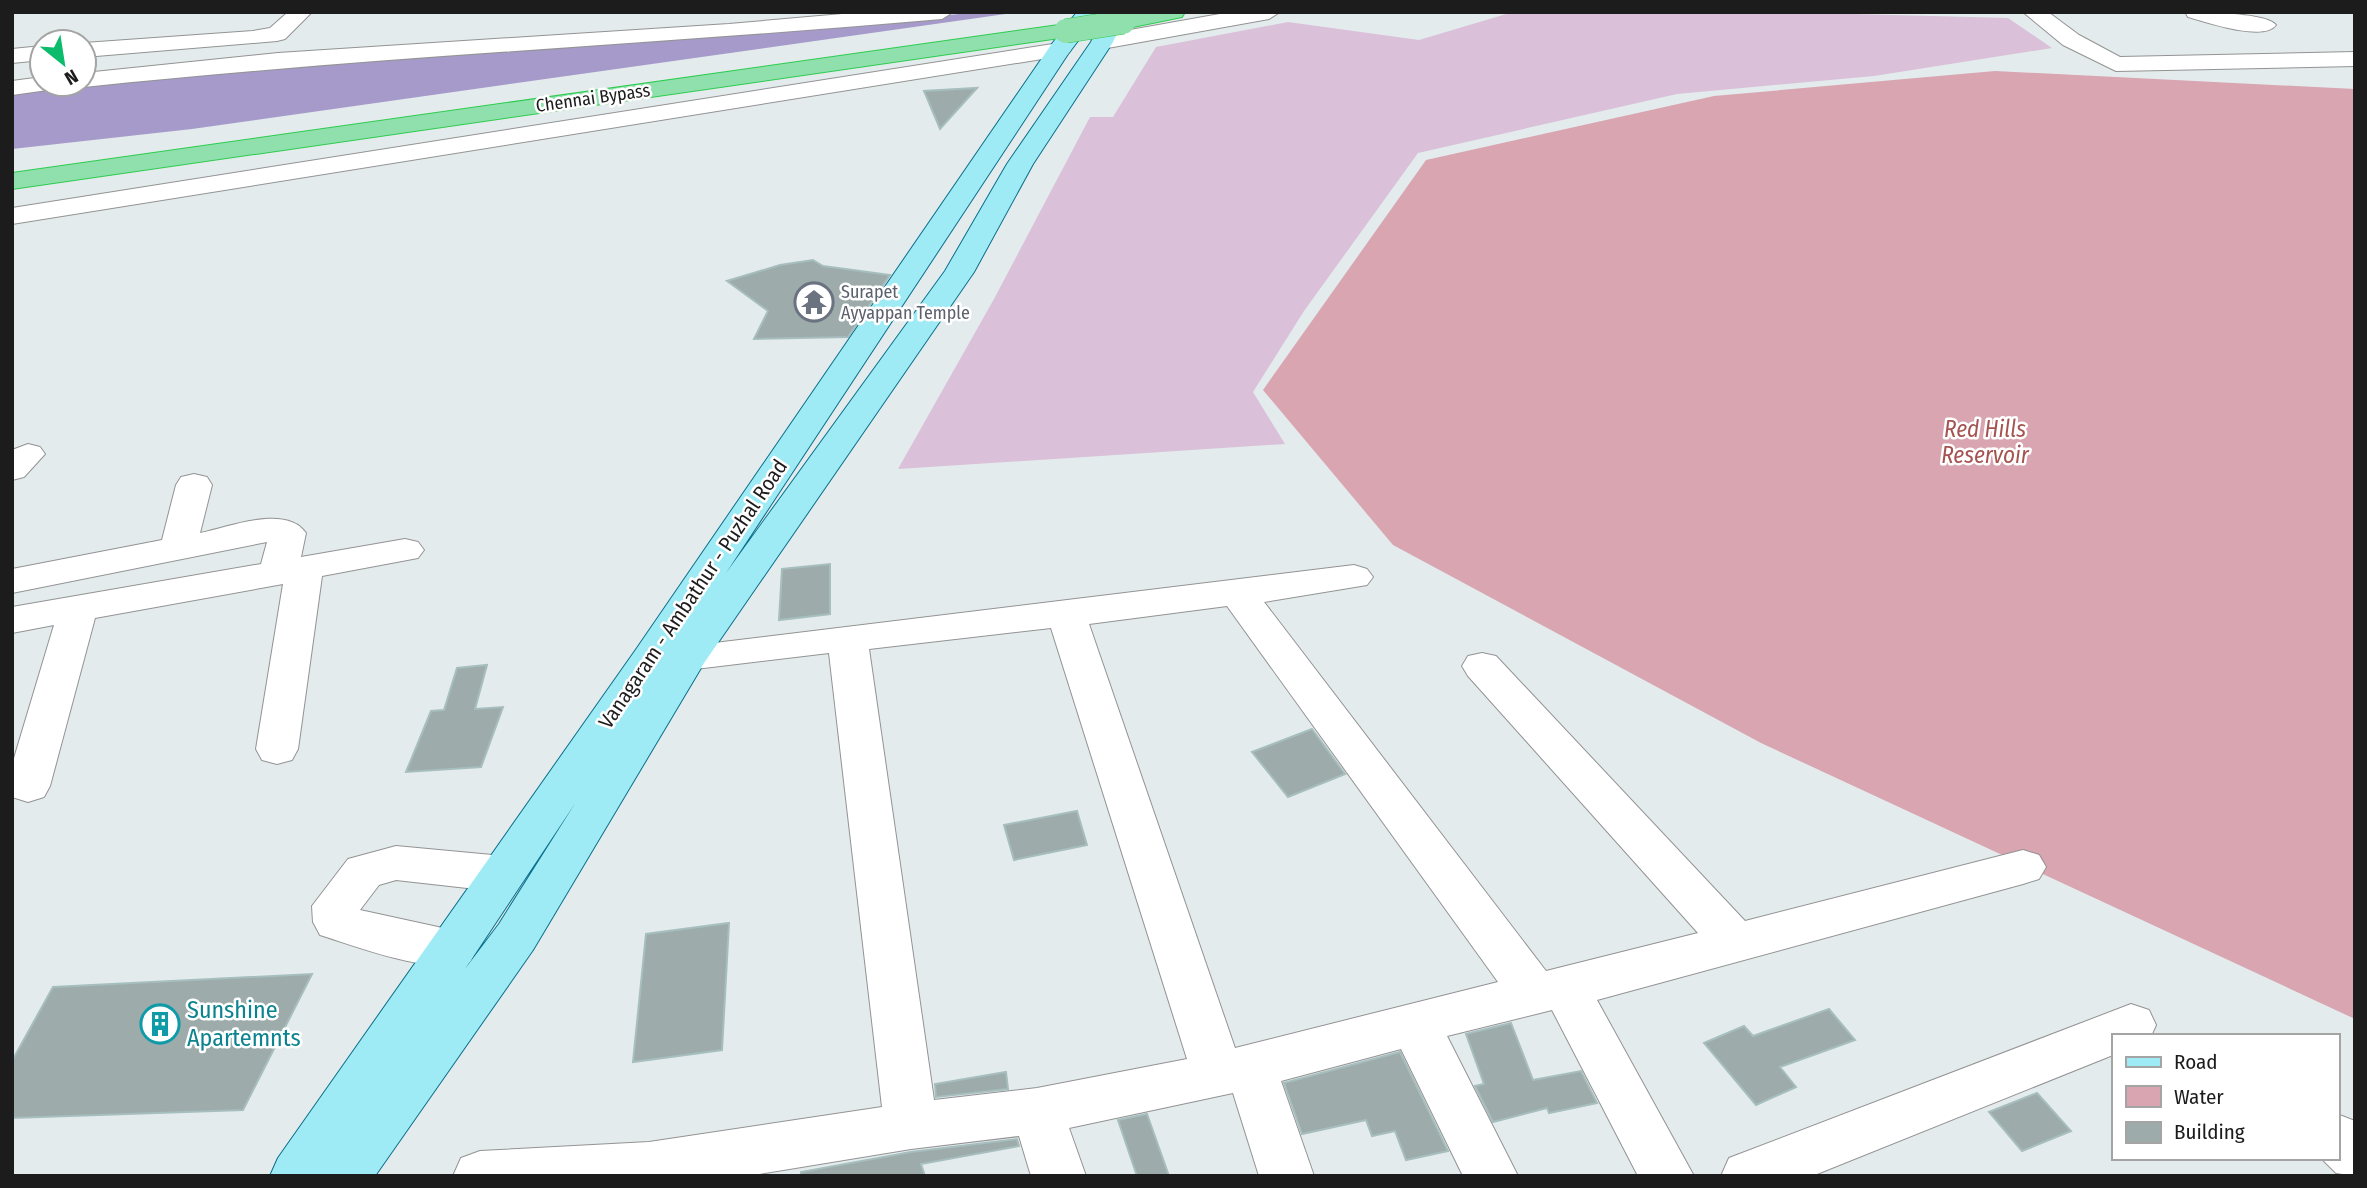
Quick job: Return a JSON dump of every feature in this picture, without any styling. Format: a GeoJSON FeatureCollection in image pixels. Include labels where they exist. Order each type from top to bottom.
{"type":"FeatureCollection","features":[{"type":"Feature","properties":{"kind":"highway","name":"Chennai Bypass"},"geometry":{"type":"LineString","coordinates":[[12,159],[1174,12]]}},
{"type":"Feature","properties":{"kind":"highway","name":"Chennai Bypass"},"geometry":{"type":"LineString","coordinates":[[12,181],[884,47],[1058,31]]}},
{"type":"Feature","properties":{"kind":"main road","name":"Vanagaram - Ambathur - Puzhal Road"},"geometry":{"type":"LineString","coordinates":[[298,1176],[866,336],[1058,31],[1102,22]]}},
{"type":"Feature","properties":{"kind":"main road"},"geometry":{"type":"LineString","coordinates":[[343,1176],[516,937],[687,657],[959,272],[1102,22]]}},
{"type":"Feature","properties":{"kind":"main road"},"geometry":{"type":"LineString","coordinates":[[866,336],[910,341]]}},
{"type":"Feature","properties":{"kind":"main road"},"geometry":{"type":"LineString","coordinates":[[532,832],[578,835]]}},
{"type":"Feature","properties":{"kind":"street"},"geometry":{"type":"LineString","coordinates":[[253,38],[277,34],[302,12]]}},
{"type":"Feature","properties":{"kind":"street"},"geometry":{"type":"LineString","coordinates":[[98,79],[278,60],[729,31],[942,12]]}},
{"type":"Feature","properties":{"kind":"street"},"geometry":{"type":"LineString","coordinates":[[1102,22],[1269,12]]}},
{"type":"Feature","properties":{"kind":"street"},"geometry":{"type":"LineString","coordinates":[[2034,12],[2071,40],[2116,64],[2355,59]]}},
{"type":"Feature","properties":{"kind":"street"},"geometry":{"type":"LineString","coordinates":[[2196,12],[2227,22],[2265,25]]}},
{"type":"Feature","properties":{"kind":"street"},"geometry":{"type":"LineString","coordinates":[[12,216],[1058,31]]}},
{"type":"Feature","properties":{"kind":"street"},"geometry":{"type":"LineString","coordinates":[[98,49],[307,35]]}},
{"type":"Feature","properties":{"kind":"street"},"geometry":{"type":"LineString","coordinates":[[133,75],[151,46]]}},
{"type":"Feature","properties":{"kind":"street"},"geometry":{"type":"LineString","coordinates":[[178,548],[194,485]]}},
{"type":"Feature","properties":{"kind":"street"},"geometry":{"type":"LineString","coordinates":[[12,581],[276,529],[288,533],[291,571],[277,748]]}},
{"type":"Feature","properties":{"kind":"street"},"geometry":{"type":"LineString","coordinates":[[12,620],[405,550]]}},
{"type":"Feature","properties":{"kind":"street"},"geometry":{"type":"LineString","coordinates":[[687,657],[847,637],[1066,615],[1354,577]]}},
{"type":"Feature","properties":{"kind":"street"},"geometry":{"type":"LineString","coordinates":[[1237,594],[1549,990],[1667,1176]]}},
{"type":"Feature","properties":{"kind":"street"},"geometry":{"type":"LineString","coordinates":[[28,786],[78,609]]}},
{"type":"Feature","properties":{"kind":"street"},"geometry":{"type":"LineString","coordinates":[[1066,615],[1234,1071],[1287,1176]]}},
{"type":"Feature","properties":{"kind":"street"},"geometry":{"type":"LineString","coordinates":[[847,637],[911,1126]]}},
{"type":"Feature","properties":{"kind":"street"},"geometry":{"type":"LineString","coordinates":[[1482,666],[1737,943]]}},
{"type":"Feature","properties":{"kind":"street"},"geometry":{"type":"LineString","coordinates":[[453,948],[374,934],[337,922],[336,906],[363,871],[396,863],[503,874]]}},
{"type":"Feature","properties":{"kind":"street"},"geometry":{"type":"LineString","coordinates":[[480,1176],[648,1171],[911,1126],[1037,1111],[1234,1071],[2023,867]]}},
{"type":"Feature","properties":{"kind":"street"},"geometry":{"type":"LineString","coordinates":[[1414,1023],[1490,1176]]}},
{"type":"Feature","properties":{"kind":"street"},"geometry":{"type":"LineString","coordinates":[[1748,1176],[2034,1066],[2131,1025]]}},
{"type":"Feature","properties":{"kind":"street"},"geometry":{"type":"LineString","coordinates":[[1037,1111],[1059,1176]]}},
{"type":"Feature","properties":{"kind":"street"},"geometry":{"type":"LineString","coordinates":[[2339,1140],[2355,1156]]}},
{"type":"Feature","properties":{"kind":"shaded area"},"geometry":{"type":"Polygon","coordinates":[[[980,12],[1020,12],[192,129],[12,149],[12,92],[28,90],[28,98],[98,98],[98,83],[278,64],[732,36],[980,12]]]}},
{"type":"Feature","properties":{"kind":"shaded area"},"geometry":{"type":"Polygon","coordinates":[[[1513,12],[1778,12],[2008,18],[2052,48],[1874,76],[1677,94],[1418,153],[1304,311],[1253,392],[1285,444],[898,469],[994,299],[1090,117],[1113,117],[1156,47],[1288,22],[1419,40],[1513,12]]]}},
{"type":"Feature","properties":{"kind":"water","name":"Red Hills Reservoir"},"geometry":{"type":"Polygon","coordinates":[[[1995,71],[2355,89],[2355,1019],[1761,743],[1393,545],[1263,390],[1426,160],[1714,96],[1995,71]]]}},
{"type":"Feature","properties":{"kind":"building"},"geometry":{"type":"Polygon","coordinates":[[[977,88],[940,129],[924,91],[977,88]]]}},
{"type":"Feature","properties":{"kind":"building","name":"Surapet Ayyappan Temple"},"geometry":{"type":"Polygon","coordinates":[[[813,260],[823,266],[890,275],[848,337],[754,339],[768,311],[727,281],[780,265],[813,260]]]}},
{"type":"Feature","properties":{"kind":"building"},"geometry":{"type":"Polygon","coordinates":[[[830,564],[830,614],[779,620],[782,569],[830,564]]]}},
{"type":"Feature","properties":{"kind":"building"},"geometry":{"type":"Polygon","coordinates":[[[487,665],[475,709],[503,707],[481,767],[406,772],[431,711],[444,710],[457,668],[487,665]]]}},
{"type":"Feature","properties":{"kind":"building"},"geometry":{"type":"Polygon","coordinates":[[[1312,729],[1345,774],[1288,797],[1252,752],[1312,729]]]}},
{"type":"Feature","properties":{"kind":"building"},"geometry":{"type":"Polygon","coordinates":[[[1077,811],[1087,845],[1014,860],[1004,825],[1077,811]]]}},
{"type":"Feature","properties":{"kind":"building"},"geometry":{"type":"Polygon","coordinates":[[[729,923],[722,1050],[633,1062],[646,934],[729,923]]]}},
{"type":"Feature","properties":{"kind":"building","name":"Sunshine Apartemnts"},"geometry":{"type":"Polygon","coordinates":[[[312,974],[243,1110],[12,1118],[12,1061],[53,987],[312,974]]]}},
{"type":"Feature","properties":{"kind":"building"},"geometry":{"type":"Polygon","coordinates":[[[1829,1009],[1855,1040],[1780,1067],[1796,1087],[1756,1105],[1704,1043],[1744,1026],[1753,1036],[1829,1009]]]}},
{"type":"Feature","properties":{"kind":"building"},"geometry":{"type":"Polygon","coordinates":[[[1511,1023],[1533,1080],[1581,1071],[1597,1103],[1549,1113],[1547,1108],[1493,1122],[1475,1086],[1484,1084],[1466,1034],[1511,1023]]]}},
{"type":"Feature","properties":{"kind":"building"},"geometry":{"type":"Polygon","coordinates":[[[1400,1052],[1448,1151],[1406,1160],[1395,1131],[1372,1136],[1366,1120],[1302,1134],[1284,1083],[1400,1052]]]}},
{"type":"Feature","properties":{"kind":"building"},"geometry":{"type":"Polygon","coordinates":[[[1006,1072],[1008,1089],[936,1097],[935,1084],[1006,1072]]]}},
{"type":"Feature","properties":{"kind":"building"},"geometry":{"type":"Polygon","coordinates":[[[2037,1093],[2071,1131],[2022,1151],[1989,1112],[2037,1093]]]}},
{"type":"Feature","properties":{"kind":"building"},"geometry":{"type":"Polygon","coordinates":[[[1147,1114],[1169,1176],[1137,1176],[1118,1120],[1147,1114]]]}},
{"type":"Feature","properties":{"kind":"building"},"geometry":{"type":"Polygon","coordinates":[[[1017,1139],[1019,1146],[921,1164],[925,1176],[801,1176],[801,1172],[911,1152],[1017,1139]]]}},
{"type":"Feature","properties":{"kind":"place","name":"Surapet Ayyappan Temple"},"geometry":{"type":"Point","coordinates":[814,302]}},
{"type":"Feature","properties":{"kind":"place","name":"Sunshine Apartemnts"},"geometry":{"type":"Point","coordinates":[160,1024]}}]}
